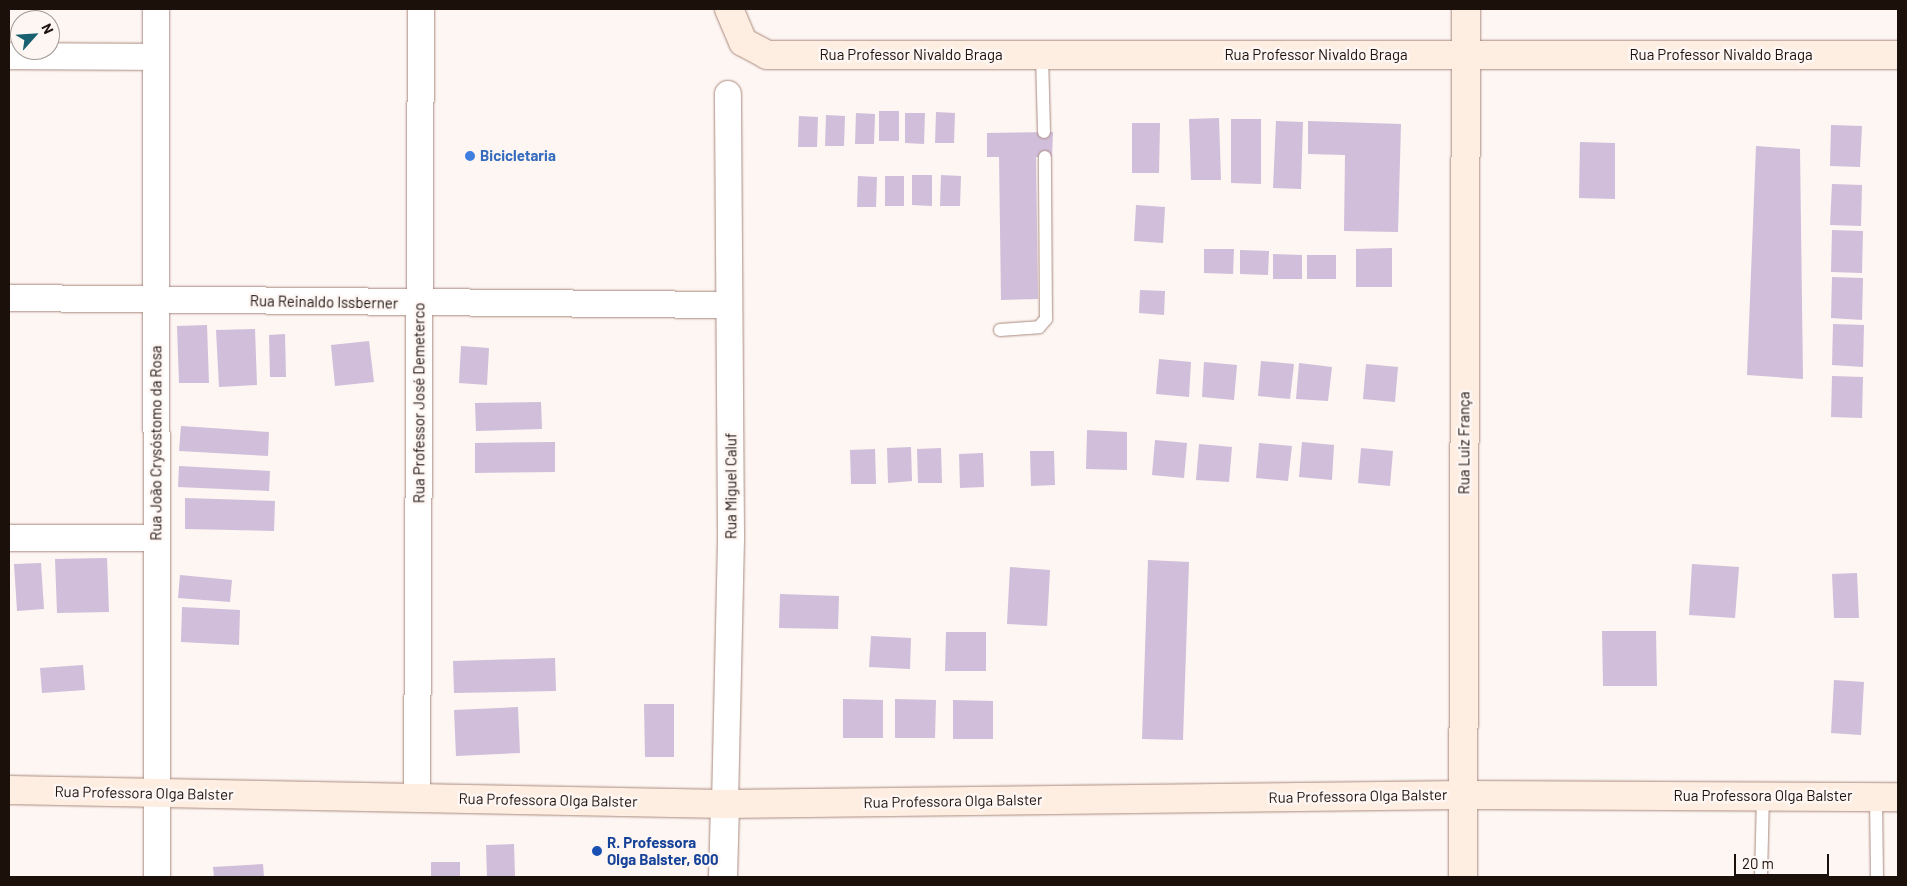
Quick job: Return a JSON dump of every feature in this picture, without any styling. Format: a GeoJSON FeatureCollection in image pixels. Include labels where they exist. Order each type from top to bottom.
{"type":"FeatureCollection","features":[{"type":"Feature","properties":{"kind":"main road","name":"Rua Professor Nivaldo Braga"},"geometry":{"type":"LineString","coordinates":[[728,9],[740,38],[752,49],[767,55],[1898,55]]}},
{"type":"Feature","properties":{"kind":"main road","name":"Rua Luiz França"},"geometry":{"type":"LineString","coordinates":[[1463,877],[1466,9]]}},
{"type":"Feature","properties":{"kind":"main road","name":"Rua Professora Olga Balster"},"geometry":{"type":"LineString","coordinates":[[9,790],[725,804],[1463,795],[1887,796]]}},
{"type":"Feature","properties":{"kind":"street","name":"Rua João Crysóstomo da Rosa"},"geometry":{"type":"LineString","coordinates":[[156,9],[156,877]]}},
{"type":"Feature","properties":{"kind":"street","name":"Rua Professor José Demeterco"},"geometry":{"type":"LineString","coordinates":[[417,798],[421,9]]}},
{"type":"Feature","properties":{"kind":"street"},"geometry":{"type":"LineString","coordinates":[[9,56],[156,57]]}},
{"type":"Feature","properties":{"kind":"street","name":"Rua Miguel Caluf"},"geometry":{"type":"LineString","coordinates":[[723,877],[731,543],[728,94]]}},
{"type":"Feature","properties":{"kind":"street","name":"Rua Reinaldo Issberner"},"geometry":{"type":"LineString","coordinates":[[9,298],[729,306]]}},
{"type":"Feature","properties":{"kind":"street"},"geometry":{"type":"LineString","coordinates":[[9,538],[156,538]]}},
{"type":"Feature","properties":{"kind":"lane"},"geometry":{"type":"LineString","coordinates":[[1042,55],[1044,132]]}},
{"type":"Feature","properties":{"kind":"lane"},"geometry":{"type":"LineString","coordinates":[[1000,330],[1039,327],[1046,319],[1045,157]]}},
{"type":"Feature","properties":{"kind":"lane"},"geometry":{"type":"LineString","coordinates":[[1761,877],[1763,796]]}},
{"type":"Feature","properties":{"kind":"lane"},"geometry":{"type":"LineString","coordinates":[[1877,877],[1887,796]]}},
{"type":"Feature","properties":{"kind":"building"},"geometry":{"type":"Polygon","coordinates":[[[879,111],[899,111],[899,141],[879,141],[879,111]]]}},
{"type":"Feature","properties":{"kind":"building"},"geometry":{"type":"Polygon","coordinates":[[[936,112],[955,113],[954,143],[935,143],[936,112]]]}},
{"type":"Feature","properties":{"kind":"building"},"geometry":{"type":"Polygon","coordinates":[[[856,113],[875,114],[874,144],[855,144],[856,113]]]}},
{"type":"Feature","properties":{"kind":"building"},"geometry":{"type":"Polygon","coordinates":[[[905,113],[925,113],[924,144],[905,143],[905,113]]]}},
{"type":"Feature","properties":{"kind":"building"},"geometry":{"type":"Polygon","coordinates":[[[826,115],[845,116],[844,146],[825,146],[826,115]]]}},
{"type":"Feature","properties":{"kind":"building"},"geometry":{"type":"Polygon","coordinates":[[[799,116],[818,117],[817,147],[798,147],[799,116]]]}},
{"type":"Feature","properties":{"kind":"building"},"geometry":{"type":"Polygon","coordinates":[[[1219,118],[1221,180],[1191,180],[1189,119],[1219,118]]]}},
{"type":"Feature","properties":{"kind":"building"},"geometry":{"type":"Polygon","coordinates":[[[1231,119],[1261,119],[1261,184],[1231,183],[1231,119]]]}},
{"type":"Feature","properties":{"kind":"building"},"geometry":{"type":"Polygon","coordinates":[[[1276,121],[1303,122],[1301,189],[1273,188],[1276,121]]]}},
{"type":"Feature","properties":{"kind":"building"},"geometry":{"type":"Polygon","coordinates":[[[1308,121],[1401,124],[1398,232],[1344,231],[1345,155],[1308,154],[1308,121]]]}},
{"type":"Feature","properties":{"kind":"building"},"geometry":{"type":"Polygon","coordinates":[[[1132,123],[1160,123],[1159,173],[1132,173],[1132,123]]]}},
{"type":"Feature","properties":{"kind":"building"},"geometry":{"type":"Polygon","coordinates":[[[1831,125],[1862,126],[1860,167],[1830,166],[1831,125]]]}},
{"type":"Feature","properties":{"kind":"building"},"geometry":{"type":"Polygon","coordinates":[[[1053,132],[1052,157],[1036,157],[1038,299],[1001,300],[999,157],[987,157],[987,133],[1053,132]]]}},
{"type":"Feature","properties":{"kind":"building"},"geometry":{"type":"Polygon","coordinates":[[[1580,142],[1615,143],[1615,199],[1579,198],[1580,142]]]}},
{"type":"Feature","properties":{"kind":"building"},"geometry":{"type":"Polygon","coordinates":[[[1756,146],[1800,149],[1803,379],[1747,375],[1756,146]]]}},
{"type":"Feature","properties":{"kind":"building"},"geometry":{"type":"Polygon","coordinates":[[[912,175],[932,175],[932,206],[912,205],[912,175]]]}},
{"type":"Feature","properties":{"kind":"building"},"geometry":{"type":"Polygon","coordinates":[[[941,175],[961,176],[960,206],[940,206],[941,175]]]}},
{"type":"Feature","properties":{"kind":"building"},"geometry":{"type":"Polygon","coordinates":[[[858,176],[877,177],[876,207],[857,207],[858,176]]]}},
{"type":"Feature","properties":{"kind":"building"},"geometry":{"type":"Polygon","coordinates":[[[885,176],[904,176],[904,206],[885,206],[885,176]]]}},
{"type":"Feature","properties":{"kind":"building"},"geometry":{"type":"Polygon","coordinates":[[[1832,184],[1862,185],[1861,226],[1830,225],[1832,184]]]}},
{"type":"Feature","properties":{"kind":"building"},"geometry":{"type":"Polygon","coordinates":[[[1136,205],[1165,207],[1163,243],[1134,241],[1136,205]]]}},
{"type":"Feature","properties":{"kind":"building"},"geometry":{"type":"Polygon","coordinates":[[[1832,230],[1863,231],[1862,273],[1831,272],[1832,230]]]}},
{"type":"Feature","properties":{"kind":"building"},"geometry":{"type":"Polygon","coordinates":[[[1392,248],[1392,287],[1356,287],[1356,249],[1392,248]]]}},
{"type":"Feature","properties":{"kind":"building"},"geometry":{"type":"Polygon","coordinates":[[[1204,249],[1234,249],[1233,274],[1204,273],[1204,249]]]}},
{"type":"Feature","properties":{"kind":"building"},"geometry":{"type":"Polygon","coordinates":[[[1240,250],[1269,251],[1268,275],[1240,274],[1240,250]]]}},
{"type":"Feature","properties":{"kind":"building"},"geometry":{"type":"Polygon","coordinates":[[[1273,254],[1302,255],[1302,279],[1273,279],[1273,254]]]}},
{"type":"Feature","properties":{"kind":"building"},"geometry":{"type":"Polygon","coordinates":[[[1307,255],[1336,255],[1336,279],[1307,279],[1307,255]]]}},
{"type":"Feature","properties":{"kind":"building"},"geometry":{"type":"Polygon","coordinates":[[[1832,277],[1863,278],[1862,320],[1831,318],[1832,277]]]}},
{"type":"Feature","properties":{"kind":"building"},"geometry":{"type":"Polygon","coordinates":[[[1140,290],[1165,291],[1164,315],[1139,313],[1140,290]]]}},
{"type":"Feature","properties":{"kind":"building"},"geometry":{"type":"Polygon","coordinates":[[[1833,324],[1864,325],[1863,367],[1832,365],[1833,324]]]}},
{"type":"Feature","properties":{"kind":"building"},"geometry":{"type":"Polygon","coordinates":[[[207,325],[209,383],[179,383],[177,326],[207,325]]]}},
{"type":"Feature","properties":{"kind":"building"},"geometry":{"type":"Polygon","coordinates":[[[255,329],[257,385],[219,387],[216,330],[255,329]]]}},
{"type":"Feature","properties":{"kind":"building"},"geometry":{"type":"Polygon","coordinates":[[[285,334],[286,377],[270,377],[269,335],[285,334]]]}},
{"type":"Feature","properties":{"kind":"building"},"geometry":{"type":"Polygon","coordinates":[[[369,341],[374,382],[335,386],[331,345],[369,341]]]}},
{"type":"Feature","properties":{"kind":"building"},"geometry":{"type":"Polygon","coordinates":[[[461,346],[489,348],[487,385],[459,383],[461,346]]]}},
{"type":"Feature","properties":{"kind":"building"},"geometry":{"type":"Polygon","coordinates":[[[1159,359],[1191,362],[1189,397],[1156,394],[1159,359]]]}},
{"type":"Feature","properties":{"kind":"building"},"geometry":{"type":"Polygon","coordinates":[[[1261,361],[1294,364],[1290,399],[1258,396],[1261,361]]]}},
{"type":"Feature","properties":{"kind":"building"},"geometry":{"type":"Polygon","coordinates":[[[1204,362],[1237,365],[1234,400],[1202,397],[1204,362]]]}},
{"type":"Feature","properties":{"kind":"building"},"geometry":{"type":"Polygon","coordinates":[[[1299,363],[1332,367],[1328,401],[1296,399],[1299,363]]]}},
{"type":"Feature","properties":{"kind":"building"},"geometry":{"type":"Polygon","coordinates":[[[1366,364],[1398,367],[1395,402],[1363,399],[1366,364]]]}},
{"type":"Feature","properties":{"kind":"building"},"geometry":{"type":"Polygon","coordinates":[[[1832,376],[1863,377],[1862,418],[1831,417],[1832,376]]]}},
{"type":"Feature","properties":{"kind":"building"},"geometry":{"type":"Polygon","coordinates":[[[541,402],[542,429],[476,431],[475,403],[541,402]]]}},
{"type":"Feature","properties":{"kind":"building"},"geometry":{"type":"Polygon","coordinates":[[[181,426],[269,432],[268,456],[179,451],[181,426]]]}},
{"type":"Feature","properties":{"kind":"building"},"geometry":{"type":"Polygon","coordinates":[[[1087,430],[1127,432],[1127,470],[1086,469],[1087,430]]]}},
{"type":"Feature","properties":{"kind":"building"},"geometry":{"type":"Polygon","coordinates":[[[1155,440],[1187,443],[1184,478],[1152,475],[1155,440]]]}},
{"type":"Feature","properties":{"kind":"building"},"geometry":{"type":"Polygon","coordinates":[[[555,442],[555,472],[475,473],[475,443],[555,442]]]}},
{"type":"Feature","properties":{"kind":"building"},"geometry":{"type":"Polygon","coordinates":[[[1302,442],[1334,445],[1332,480],[1299,477],[1302,442]]]}},
{"type":"Feature","properties":{"kind":"building"},"geometry":{"type":"Polygon","coordinates":[[[1259,443],[1292,446],[1288,481],[1256,478],[1259,443]]]}},
{"type":"Feature","properties":{"kind":"building"},"geometry":{"type":"Polygon","coordinates":[[[1199,444],[1232,447],[1229,482],[1196,480],[1199,444]]]}},
{"type":"Feature","properties":{"kind":"building"},"geometry":{"type":"Polygon","coordinates":[[[911,447],[912,481],[888,483],[887,448],[911,447]]]}},
{"type":"Feature","properties":{"kind":"building"},"geometry":{"type":"Polygon","coordinates":[[[941,448],[942,483],[918,483],[917,449],[941,448]]]}},
{"type":"Feature","properties":{"kind":"building"},"geometry":{"type":"Polygon","coordinates":[[[1361,448],[1393,451],[1390,486],[1358,483],[1361,448]]]}},
{"type":"Feature","properties":{"kind":"building"},"geometry":{"type":"Polygon","coordinates":[[[875,449],[876,484],[851,484],[850,450],[875,449]]]}},
{"type":"Feature","properties":{"kind":"building"},"geometry":{"type":"Polygon","coordinates":[[[1030,451],[1054,451],[1055,485],[1031,486],[1030,451]]]}},
{"type":"Feature","properties":{"kind":"building"},"geometry":{"type":"Polygon","coordinates":[[[983,453],[984,487],[960,488],[959,454],[983,453]]]}},
{"type":"Feature","properties":{"kind":"building"},"geometry":{"type":"Polygon","coordinates":[[[179,466],[270,471],[269,491],[178,487],[179,466]]]}},
{"type":"Feature","properties":{"kind":"building"},"geometry":{"type":"Polygon","coordinates":[[[185,498],[275,501],[274,531],[185,529],[185,498]]]}},
{"type":"Feature","properties":{"kind":"building"},"geometry":{"type":"Polygon","coordinates":[[[107,558],[109,612],[57,613],[55,559],[107,558]]]}},
{"type":"Feature","properties":{"kind":"building"},"geometry":{"type":"Polygon","coordinates":[[[1148,560],[1189,562],[1183,740],[1142,739],[1148,560]]]}},
{"type":"Feature","properties":{"kind":"building"},"geometry":{"type":"Polygon","coordinates":[[[41,563],[44,609],[17,611],[14,564],[41,563]]]}},
{"type":"Feature","properties":{"kind":"building"},"geometry":{"type":"Polygon","coordinates":[[[1692,564],[1739,567],[1735,618],[1689,615],[1692,564]]]}},
{"type":"Feature","properties":{"kind":"building"},"geometry":{"type":"Polygon","coordinates":[[[1010,567],[1050,570],[1047,626],[1007,624],[1010,567]]]}},
{"type":"Feature","properties":{"kind":"building"},"geometry":{"type":"Polygon","coordinates":[[[1857,573],[1859,618],[1834,618],[1832,574],[1857,573]]]}},
{"type":"Feature","properties":{"kind":"building"},"geometry":{"type":"Polygon","coordinates":[[[180,575],[232,580],[230,602],[178,598],[180,575]]]}},
{"type":"Feature","properties":{"kind":"building"},"geometry":{"type":"Polygon","coordinates":[[[780,594],[839,596],[838,629],[779,628],[780,594]]]}},
{"type":"Feature","properties":{"kind":"building"},"geometry":{"type":"Polygon","coordinates":[[[182,607],[240,610],[239,645],[181,642],[182,607]]]}},
{"type":"Feature","properties":{"kind":"building"},"geometry":{"type":"Polygon","coordinates":[[[1602,631],[1656,631],[1657,686],[1603,686],[1602,631]]]}},
{"type":"Feature","properties":{"kind":"building"},"geometry":{"type":"Polygon","coordinates":[[[946,632],[986,632],[986,671],[945,671],[946,632]]]}},
{"type":"Feature","properties":{"kind":"building"},"geometry":{"type":"Polygon","coordinates":[[[871,636],[911,638],[910,669],[869,667],[871,636]]]}},
{"type":"Feature","properties":{"kind":"building"},"geometry":{"type":"Polygon","coordinates":[[[555,658],[556,691],[454,693],[453,661],[555,658]]]}},
{"type":"Feature","properties":{"kind":"building"},"geometry":{"type":"Polygon","coordinates":[[[83,665],[85,690],[42,693],[40,668],[83,665]]]}},
{"type":"Feature","properties":{"kind":"building"},"geometry":{"type":"Polygon","coordinates":[[[1834,680],[1864,682],[1861,735],[1831,733],[1834,680]]]}},
{"type":"Feature","properties":{"kind":"building"},"geometry":{"type":"Polygon","coordinates":[[[843,699],[883,700],[883,738],[843,738],[843,699]]]}},
{"type":"Feature","properties":{"kind":"building"},"geometry":{"type":"Polygon","coordinates":[[[895,699],[936,700],[935,738],[895,738],[895,699]]]}},
{"type":"Feature","properties":{"kind":"building"},"geometry":{"type":"Polygon","coordinates":[[[953,700],[993,701],[993,739],[953,739],[953,700]]]}},
{"type":"Feature","properties":{"kind":"building"},"geometry":{"type":"Polygon","coordinates":[[[644,704],[674,704],[674,757],[645,757],[644,704]]]}},
{"type":"Feature","properties":{"kind":"building"},"geometry":{"type":"Polygon","coordinates":[[[518,707],[520,753],[456,756],[454,710],[518,707]]]}},
{"type":"Feature","properties":{"kind":"building"},"geometry":{"type":"Polygon","coordinates":[[[514,844],[515,877],[487,877],[486,845],[514,844]]]}},
{"type":"Feature","properties":{"kind":"building"},"geometry":{"type":"Polygon","coordinates":[[[431,862],[460,862],[460,877],[431,877],[431,862]]]}},
{"type":"Feature","properties":{"kind":"building"},"geometry":{"type":"Polygon","coordinates":[[[263,864],[264,877],[214,877],[213,867],[263,864]]]}},
{"type":"Feature","properties":{"kind":"place","name":"Bicicletaria"},"geometry":{"type":"Point","coordinates":[470,156]}},
{"type":"Feature","properties":{"kind":"place","name":"R. Professora Olga Balster, 600"},"geometry":{"type":"Point","coordinates":[597,851]}}]}
